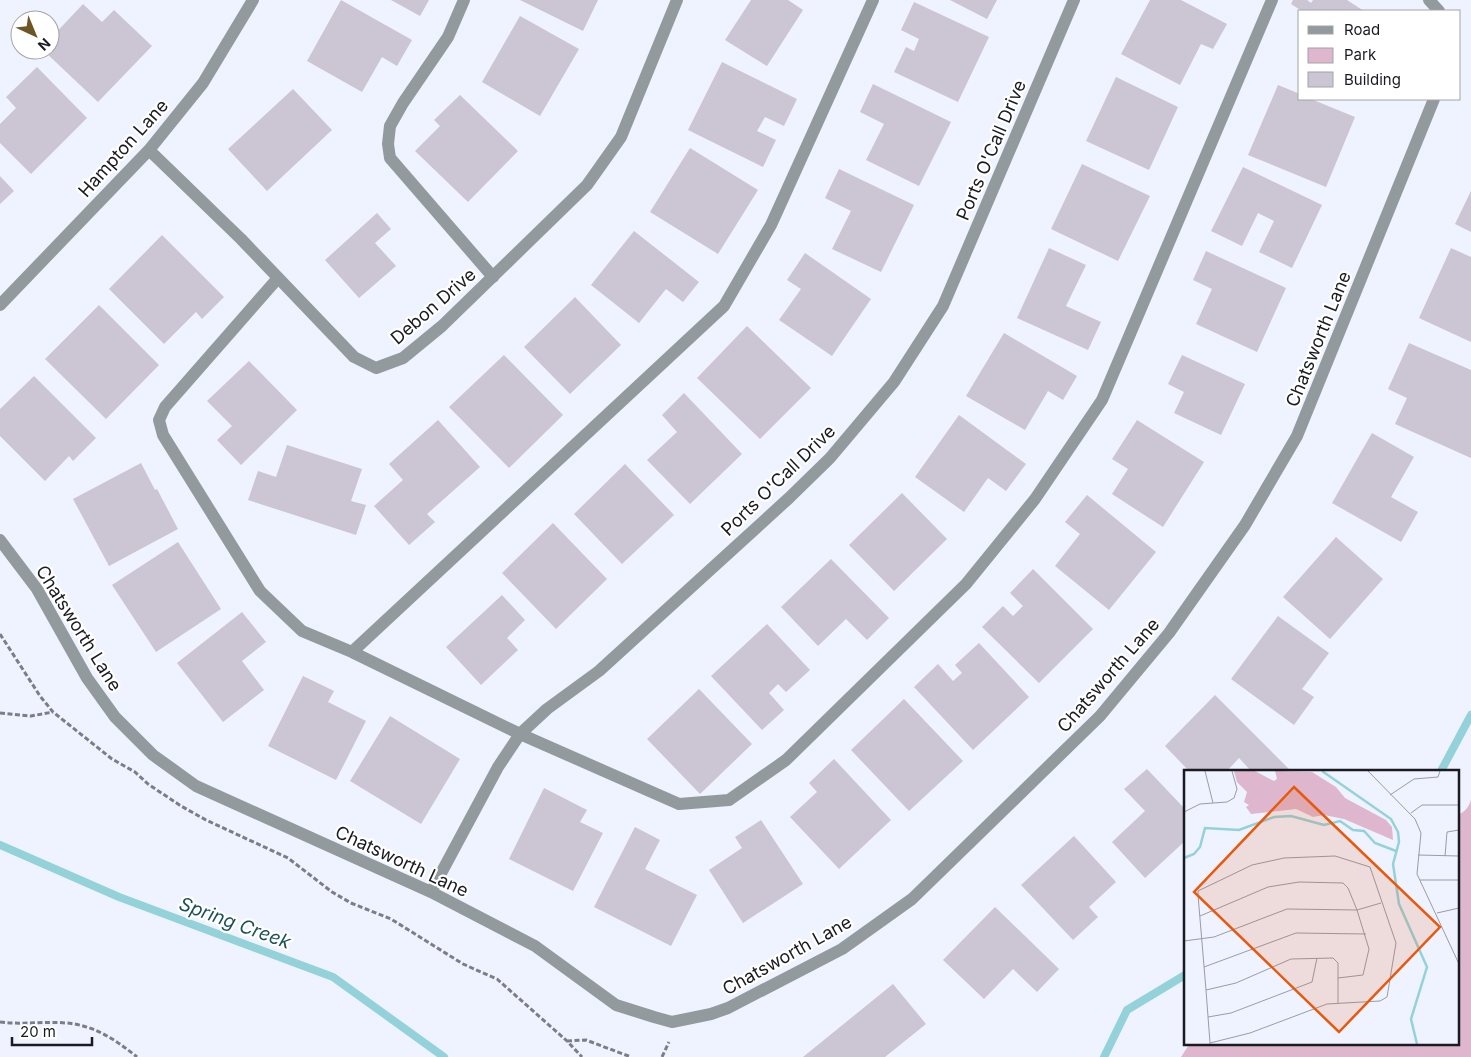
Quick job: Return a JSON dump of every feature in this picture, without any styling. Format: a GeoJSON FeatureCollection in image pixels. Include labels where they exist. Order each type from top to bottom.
{"type":"FeatureCollection","features":[{"type":"Feature","properties":{"kind":"street","name":"Hampton Lane"},"geometry":{"type":"LineString","coordinates":[[0,305],[149,150],[203,83],[253,0]]}},
{"type":"Feature","properties":{"kind":"street"},"geometry":{"type":"LineString","coordinates":[[464,0],[448,37],[403,103],[390,126],[388,144],[390,158],[493,277]]}},
{"type":"Feature","properties":{"kind":"street","name":"Debon Drive"},"geometry":{"type":"LineString","coordinates":[[149,150],[278,278],[354,357],[376,368],[403,358],[442,326],[587,185],[621,137],[677,0]]}},
{"type":"Feature","properties":{"kind":"street"},"geometry":{"type":"LineString","coordinates":[[352,652],[724,306],[771,226],[873,0]]}},
{"type":"Feature","properties":{"kind":"street","name":"Ports O'Call Drive"},"geometry":{"type":"LineString","coordinates":[[430,892],[498,767],[520,734],[547,709],[599,671],[789,498],[830,458],[894,382],[943,306],[1074,0]]}},
{"type":"Feature","properties":{"kind":"street"},"geometry":{"type":"LineString","coordinates":[[278,278],[165,407],[159,420],[163,434],[260,591],[302,631],[352,652],[520,734],[679,804],[730,800],[786,760],[966,584],[1035,499],[1102,400],[1272,0]]}},
{"type":"Feature","properties":{"kind":"street","name":"Chatsworth Lane"},"geometry":{"type":"LineString","coordinates":[[0,540],[37,589],[86,678],[115,716],[153,755],[196,786],[430,892],[535,946],[616,1005],[672,1022],[711,1014],[728,1008],[842,949],[912,899],[1100,716],[1169,633],[1245,525],[1297,436],[1434,100]]}},
{"type":"Feature","properties":{"kind":"path"},"geometry":{"type":"LineString","coordinates":[[0,634],[40,696],[53,712],[112,759],[135,772],[148,784],[180,806],[224,829],[288,858],[332,892],[351,903],[391,919],[463,964],[497,979],[567,1041],[582,1057]]}},
{"type":"Feature","properties":{"kind":"path"},"geometry":{"type":"LineString","coordinates":[[0,714],[31,716],[53,712]]}},
{"type":"Feature","properties":{"kind":"path"},"geometry":{"type":"LineString","coordinates":[[0,1022],[67,1022],[89,1027],[104,1033],[137,1057]]}},
{"type":"Feature","properties":{"kind":"path"},"geometry":{"type":"LineString","coordinates":[[567,1041],[586,1040],[631,1057]]}},
{"type":"Feature","properties":{"kind":"green space"},"geometry":{"type":"Polygon","coordinates":[[[1471,800],[1471,1057],[1181,1057],[1189,1044],[1458,1044],[1458,815],[1469,805],[1471,800]]]}},
{"type":"Feature","properties":{"kind":"building"},"geometry":{"type":"Polygon","coordinates":[[[341,0],[412,40],[397,66],[382,57],[362,92],[307,61],[341,0]]]}},
{"type":"Feature","properties":{"kind":"building"},"geometry":{"type":"Polygon","coordinates":[[[391,0],[429,0],[420,16],[391,0]]]}},
{"type":"Feature","properties":{"kind":"building"},"geometry":{"type":"Polygon","coordinates":[[[520,0],[598,0],[583,31],[520,0]]]}},
{"type":"Feature","properties":{"kind":"building"},"geometry":{"type":"Polygon","coordinates":[[[751,0],[788,0],[803,10],[767,66],[725,40],[751,0]]]}},
{"type":"Feature","properties":{"kind":"building"},"geometry":{"type":"Polygon","coordinates":[[[950,0],[997,0],[987,19],[950,0]]]}},
{"type":"Feature","properties":{"kind":"building"},"geometry":{"type":"Polygon","coordinates":[[[1150,0],[1181,0],[1227,24],[1213,49],[1201,44],[1180,85],[1121,54],[1150,0]]]}},
{"type":"Feature","properties":{"kind":"building"},"geometry":{"type":"Polygon","coordinates":[[[1293,0],[1307,0],[1311,3],[1313,0],[1347,0],[1362,10],[1300,10],[1291,4],[1293,0]]]}},
{"type":"Feature","properties":{"kind":"building"},"geometry":{"type":"Polygon","coordinates":[[[914,2],[989,37],[958,102],[894,72],[906,47],[914,51],[919,39],[901,30],[914,2]]]}},
{"type":"Feature","properties":{"kind":"building"},"geometry":{"type":"Polygon","coordinates":[[[83,4],[102,22],[114,10],[152,46],[98,102],[54,60],[60,60],[60,28],[83,4]]]}},
{"type":"Feature","properties":{"kind":"building"},"geometry":{"type":"Polygon","coordinates":[[[520,16],[579,49],[540,116],[482,82],[520,16]]]}},
{"type":"Feature","properties":{"kind":"building"},"geometry":{"type":"Polygon","coordinates":[[[722,62],[797,99],[784,126],[765,117],[757,131],[776,140],[763,167],[688,130],[722,62]]]}},
{"type":"Feature","properties":{"kind":"building"},"geometry":{"type":"Polygon","coordinates":[[[37,67],[87,118],[31,174],[0,143],[0,124],[16,108],[6,97],[37,67]]]}},
{"type":"Feature","properties":{"kind":"building"},"geometry":{"type":"Polygon","coordinates":[[[1116,77],[1178,107],[1149,170],[1086,141],[1116,77]]]}},
{"type":"Feature","properties":{"kind":"building"},"geometry":{"type":"Polygon","coordinates":[[[873,84],[951,122],[919,186],[866,160],[884,124],[860,112],[873,84]]]}},
{"type":"Feature","properties":{"kind":"building"},"geometry":{"type":"Polygon","coordinates":[[[1278,85],[1298,93],[1298,100],[1313,100],[1355,117],[1326,187],[1248,155],[1278,85]]]}},
{"type":"Feature","properties":{"kind":"building"},"geometry":{"type":"Polygon","coordinates":[[[293,89],[332,130],[267,191],[228,149],[293,89]]]}},
{"type":"Feature","properties":{"kind":"building"},"geometry":{"type":"Polygon","coordinates":[[[460,95],[518,151],[468,202],[415,151],[440,126],[434,120],[460,95]]]}},
{"type":"Feature","properties":{"kind":"building"},"geometry":{"type":"Polygon","coordinates":[[[690,148],[758,190],[718,254],[650,212],[690,148]]]}},
{"type":"Feature","properties":{"kind":"building"},"geometry":{"type":"Polygon","coordinates":[[[1082,164],[1150,196],[1118,261],[1051,229],[1082,164]]]}},
{"type":"Feature","properties":{"kind":"building"},"geometry":{"type":"Polygon","coordinates":[[[1243,167],[1322,205],[1292,268],[1259,252],[1274,221],[1258,213],[1242,246],[1211,231],[1243,167]]]}},
{"type":"Feature","properties":{"kind":"building"},"geometry":{"type":"Polygon","coordinates":[[[839,169],[914,205],[881,272],[832,249],[851,211],[825,198],[839,169]]]}},
{"type":"Feature","properties":{"kind":"building"},"geometry":{"type":"Polygon","coordinates":[[[0,176],[14,191],[0,204],[0,176]]]}},
{"type":"Feature","properties":{"kind":"building"},"geometry":{"type":"Polygon","coordinates":[[[1471,191],[1471,232],[1455,224],[1471,191]]]}},
{"type":"Feature","properties":{"kind":"building"},"geometry":{"type":"Polygon","coordinates":[[[377,213],[391,229],[375,243],[396,266],[359,298],[325,260],[377,213]]]}},
{"type":"Feature","properties":{"kind":"building"},"geometry":{"type":"Polygon","coordinates":[[[634,231],[699,282],[683,302],[666,289],[639,323],[591,285],[634,231]]]}},
{"type":"Feature","properties":{"kind":"building"},"geometry":{"type":"Polygon","coordinates":[[[162,235],[224,297],[202,319],[196,312],[164,344],[109,289],[162,235]]]}},
{"type":"Feature","properties":{"kind":"building"},"geometry":{"type":"Polygon","coordinates":[[[1049,248],[1086,265],[1066,306],[1101,322],[1088,350],[1017,318],[1049,248]]]}},
{"type":"Feature","properties":{"kind":"building"},"geometry":{"type":"Polygon","coordinates":[[[1451,248],[1471,257],[1471,342],[1419,318],[1451,248]]]}},
{"type":"Feature","properties":{"kind":"building"},"geometry":{"type":"Polygon","coordinates":[[[1206,251],[1286,288],[1257,352],[1196,324],[1212,289],[1193,280],[1206,251]]]}},
{"type":"Feature","properties":{"kind":"building"},"geometry":{"type":"Polygon","coordinates":[[[805,253],[871,299],[832,356],[779,320],[801,289],[787,280],[805,253]]]}},
{"type":"Feature","properties":{"kind":"building"},"geometry":{"type":"Polygon","coordinates":[[[575,297],[621,345],[570,394],[524,347],[575,297]]]}},
{"type":"Feature","properties":{"kind":"building"},"geometry":{"type":"Polygon","coordinates":[[[99,305],[159,365],[106,419],[45,359],[99,305]]]}},
{"type":"Feature","properties":{"kind":"building"},"geometry":{"type":"Polygon","coordinates":[[[747,326],[811,388],[760,439],[697,378],[747,326]]]}},
{"type":"Feature","properties":{"kind":"building"},"geometry":{"type":"Polygon","coordinates":[[[1004,333],[1077,376],[1063,400],[1048,391],[1025,430],[966,396],[1004,333]]]}},
{"type":"Feature","properties":{"kind":"building"},"geometry":{"type":"Polygon","coordinates":[[[1409,343],[1471,370],[1471,458],[1395,424],[1407,398],[1388,389],[1409,343]]]}},
{"type":"Feature","properties":{"kind":"building"},"geometry":{"type":"Polygon","coordinates":[[[504,355],[563,415],[509,468],[449,407],[504,355]]]}},
{"type":"Feature","properties":{"kind":"building"},"geometry":{"type":"Polygon","coordinates":[[[1182,355],[1245,384],[1221,435],[1174,413],[1184,392],[1168,384],[1182,355]]]}},
{"type":"Feature","properties":{"kind":"building"},"geometry":{"type":"Polygon","coordinates":[[[249,361],[297,410],[241,465],[217,440],[232,426],[207,401],[249,361]]]}},
{"type":"Feature","properties":{"kind":"building"},"geometry":{"type":"Polygon","coordinates":[[[34,376],[96,438],[73,461],[69,456],[45,481],[0,436],[0,409],[34,376]]]}},
{"type":"Feature","properties":{"kind":"building"},"geometry":{"type":"Polygon","coordinates":[[[684,393],[742,454],[690,504],[647,460],[677,432],[662,415],[684,393]]]}},
{"type":"Feature","properties":{"kind":"building"},"geometry":{"type":"Polygon","coordinates":[[[959,415],[1026,464],[1006,491],[988,478],[964,512],[915,477],[959,415]]]}},
{"type":"Feature","properties":{"kind":"building"},"geometry":{"type":"Polygon","coordinates":[[[438,420],[480,467],[427,514],[435,522],[409,545],[374,506],[403,480],[389,464],[438,420]]]}},
{"type":"Feature","properties":{"kind":"building"},"geometry":{"type":"Polygon","coordinates":[[[1137,420],[1204,462],[1163,527],[1112,494],[1128,469],[1112,459],[1137,420]]]}},
{"type":"Feature","properties":{"kind":"building"},"geometry":{"type":"Polygon","coordinates":[[[1372,433],[1414,457],[1391,497],[1418,512],[1401,542],[1332,503],[1372,433]]]}},
{"type":"Feature","properties":{"kind":"building"},"geometry":{"type":"Polygon","coordinates":[[[287,445],[362,469],[351,501],[366,505],[356,535],[248,500],[258,471],[276,477],[287,445]]]}},
{"type":"Feature","properties":{"kind":"building"},"geometry":{"type":"Polygon","coordinates":[[[141,463],[178,529],[109,566],[73,499],[141,463]]]}},
{"type":"Feature","properties":{"kind":"building"},"geometry":{"type":"Polygon","coordinates":[[[625,464],[674,515],[622,564],[574,514],[625,464]]]}},
{"type":"Feature","properties":{"kind":"building"},"geometry":{"type":"Polygon","coordinates":[[[902,493],[947,539],[894,591],[849,545],[902,493]]]}},
{"type":"Feature","properties":{"kind":"building"},"geometry":{"type":"Polygon","coordinates":[[[1087,495],[1156,552],[1109,610],[1055,566],[1080,534],[1065,522],[1087,495]]]}},
{"type":"Feature","properties":{"kind":"building"},"geometry":{"type":"Polygon","coordinates":[[[553,523],[607,579],[556,629],[502,573],[553,523]]]}},
{"type":"Feature","properties":{"kind":"building"},"geometry":{"type":"Polygon","coordinates":[[[1336,537],[1383,579],[1330,639],[1283,597],[1336,537]]]}},
{"type":"Feature","properties":{"kind":"building"},"geometry":{"type":"Polygon","coordinates":[[[178,542],[221,609],[156,652],[112,585],[178,542]]]}},
{"type":"Feature","properties":{"kind":"building"},"geometry":{"type":"Polygon","coordinates":[[[831,559],[889,618],[867,640],[846,619],[818,646],[781,607],[831,559]]]}},
{"type":"Feature","properties":{"kind":"building"},"geometry":{"type":"Polygon","coordinates":[[[1033,569],[1093,629],[1039,683],[982,627],[1003,606],[1013,616],[1023,606],[1010,593],[1033,569]]]}},
{"type":"Feature","properties":{"kind":"building"},"geometry":{"type":"Polygon","coordinates":[[[502,595],[525,620],[507,638],[518,650],[481,685],[446,647],[502,595]]]}},
{"type":"Feature","properties":{"kind":"building"},"geometry":{"type":"Polygon","coordinates":[[[242,612],[266,642],[242,661],[264,690],[223,722],[177,663],[242,612]]]}},
{"type":"Feature","properties":{"kind":"building"},"geometry":{"type":"Polygon","coordinates":[[[1278,616],[1329,653],[1302,689],[1314,697],[1294,725],[1231,679],[1278,616]]]}},
{"type":"Feature","properties":{"kind":"building"},"geometry":{"type":"Polygon","coordinates":[[[767,624],[810,670],[786,692],[778,684],[769,693],[784,710],[762,730],[711,676],[767,624]]]}},
{"type":"Feature","properties":{"kind":"building"},"geometry":{"type":"Polygon","coordinates":[[[979,643],[1029,697],[973,750],[914,687],[938,664],[953,681],[962,673],[955,665],[979,643]]]}},
{"type":"Feature","properties":{"kind":"building"},"geometry":{"type":"Polygon","coordinates":[[[303,676],[334,691],[328,702],[366,721],[336,780],[268,746],[303,676]]]}},
{"type":"Feature","properties":{"kind":"building"},"geometry":{"type":"Polygon","coordinates":[[[699,689],[752,744],[700,794],[647,739],[699,689]]]}},
{"type":"Feature","properties":{"kind":"building"},"geometry":{"type":"Polygon","coordinates":[[[1215,695],[1290,770],[1250,770],[1239,758],[1228,770],[1188,770],[1165,746],[1215,695]]]}},
{"type":"Feature","properties":{"kind":"building"},"geometry":{"type":"Polygon","coordinates":[[[904,699],[963,761],[909,811],[851,750],[904,699]]]}},
{"type":"Feature","properties":{"kind":"building"},"geometry":{"type":"Polygon","coordinates":[[[390,716],[460,759],[421,824],[350,781],[390,716]]]}},
{"type":"Feature","properties":{"kind":"building"},"geometry":{"type":"Polygon","coordinates":[[[834,759],[891,820],[839,869],[790,817],[817,792],[809,783],[834,759]]]}},
{"type":"Feature","properties":{"kind":"building"},"geometry":{"type":"Polygon","coordinates":[[[1147,769],[1184,808],[1184,842],[1145,878],[1112,842],[1145,811],[1124,789],[1147,769]]]}},
{"type":"Feature","properties":{"kind":"building"},"geometry":{"type":"Polygon","coordinates":[[[544,788],[587,810],[580,822],[603,833],[573,891],[509,859],[544,788]]]}},
{"type":"Feature","properties":{"kind":"building"},"geometry":{"type":"Polygon","coordinates":[[[761,820],[803,884],[743,923],[709,870],[742,848],[735,837],[761,820]]]}},
{"type":"Feature","properties":{"kind":"building"},"geometry":{"type":"Polygon","coordinates":[[[635,827],[660,840],[645,869],[697,895],[671,946],[594,907],[635,827]]]}},
{"type":"Feature","properties":{"kind":"building"},"geometry":{"type":"Polygon","coordinates":[[[1074,836],[1116,882],[1089,907],[1098,917],[1073,940],[1021,885],[1074,836]]]}},
{"type":"Feature","properties":{"kind":"building"},"geometry":{"type":"Polygon","coordinates":[[[995,907],[1059,969],[1037,992],[1013,969],[984,999],[943,960],[995,907]]]}},
{"type":"Feature","properties":{"kind":"building"},"geometry":{"type":"Polygon","coordinates":[[[893,984],[926,1024],[885,1057],[803,1057],[893,984]]]}},
{"type":"Feature","properties":{"kind":"waterway"},"geometry":{"type":"LineString","coordinates":[[1442,770],[1471,715]]}},
{"type":"Feature","properties":{"kind":"waterway","name":"Spring Creek"},"geometry":{"type":"LineString","coordinates":[[0,845],[119,897],[333,977],[444,1057]]}},
{"type":"Feature","properties":{"kind":"waterway"},"geometry":{"type":"LineString","coordinates":[[1104,1057],[1127,1010],[1184,976]]}}]}
